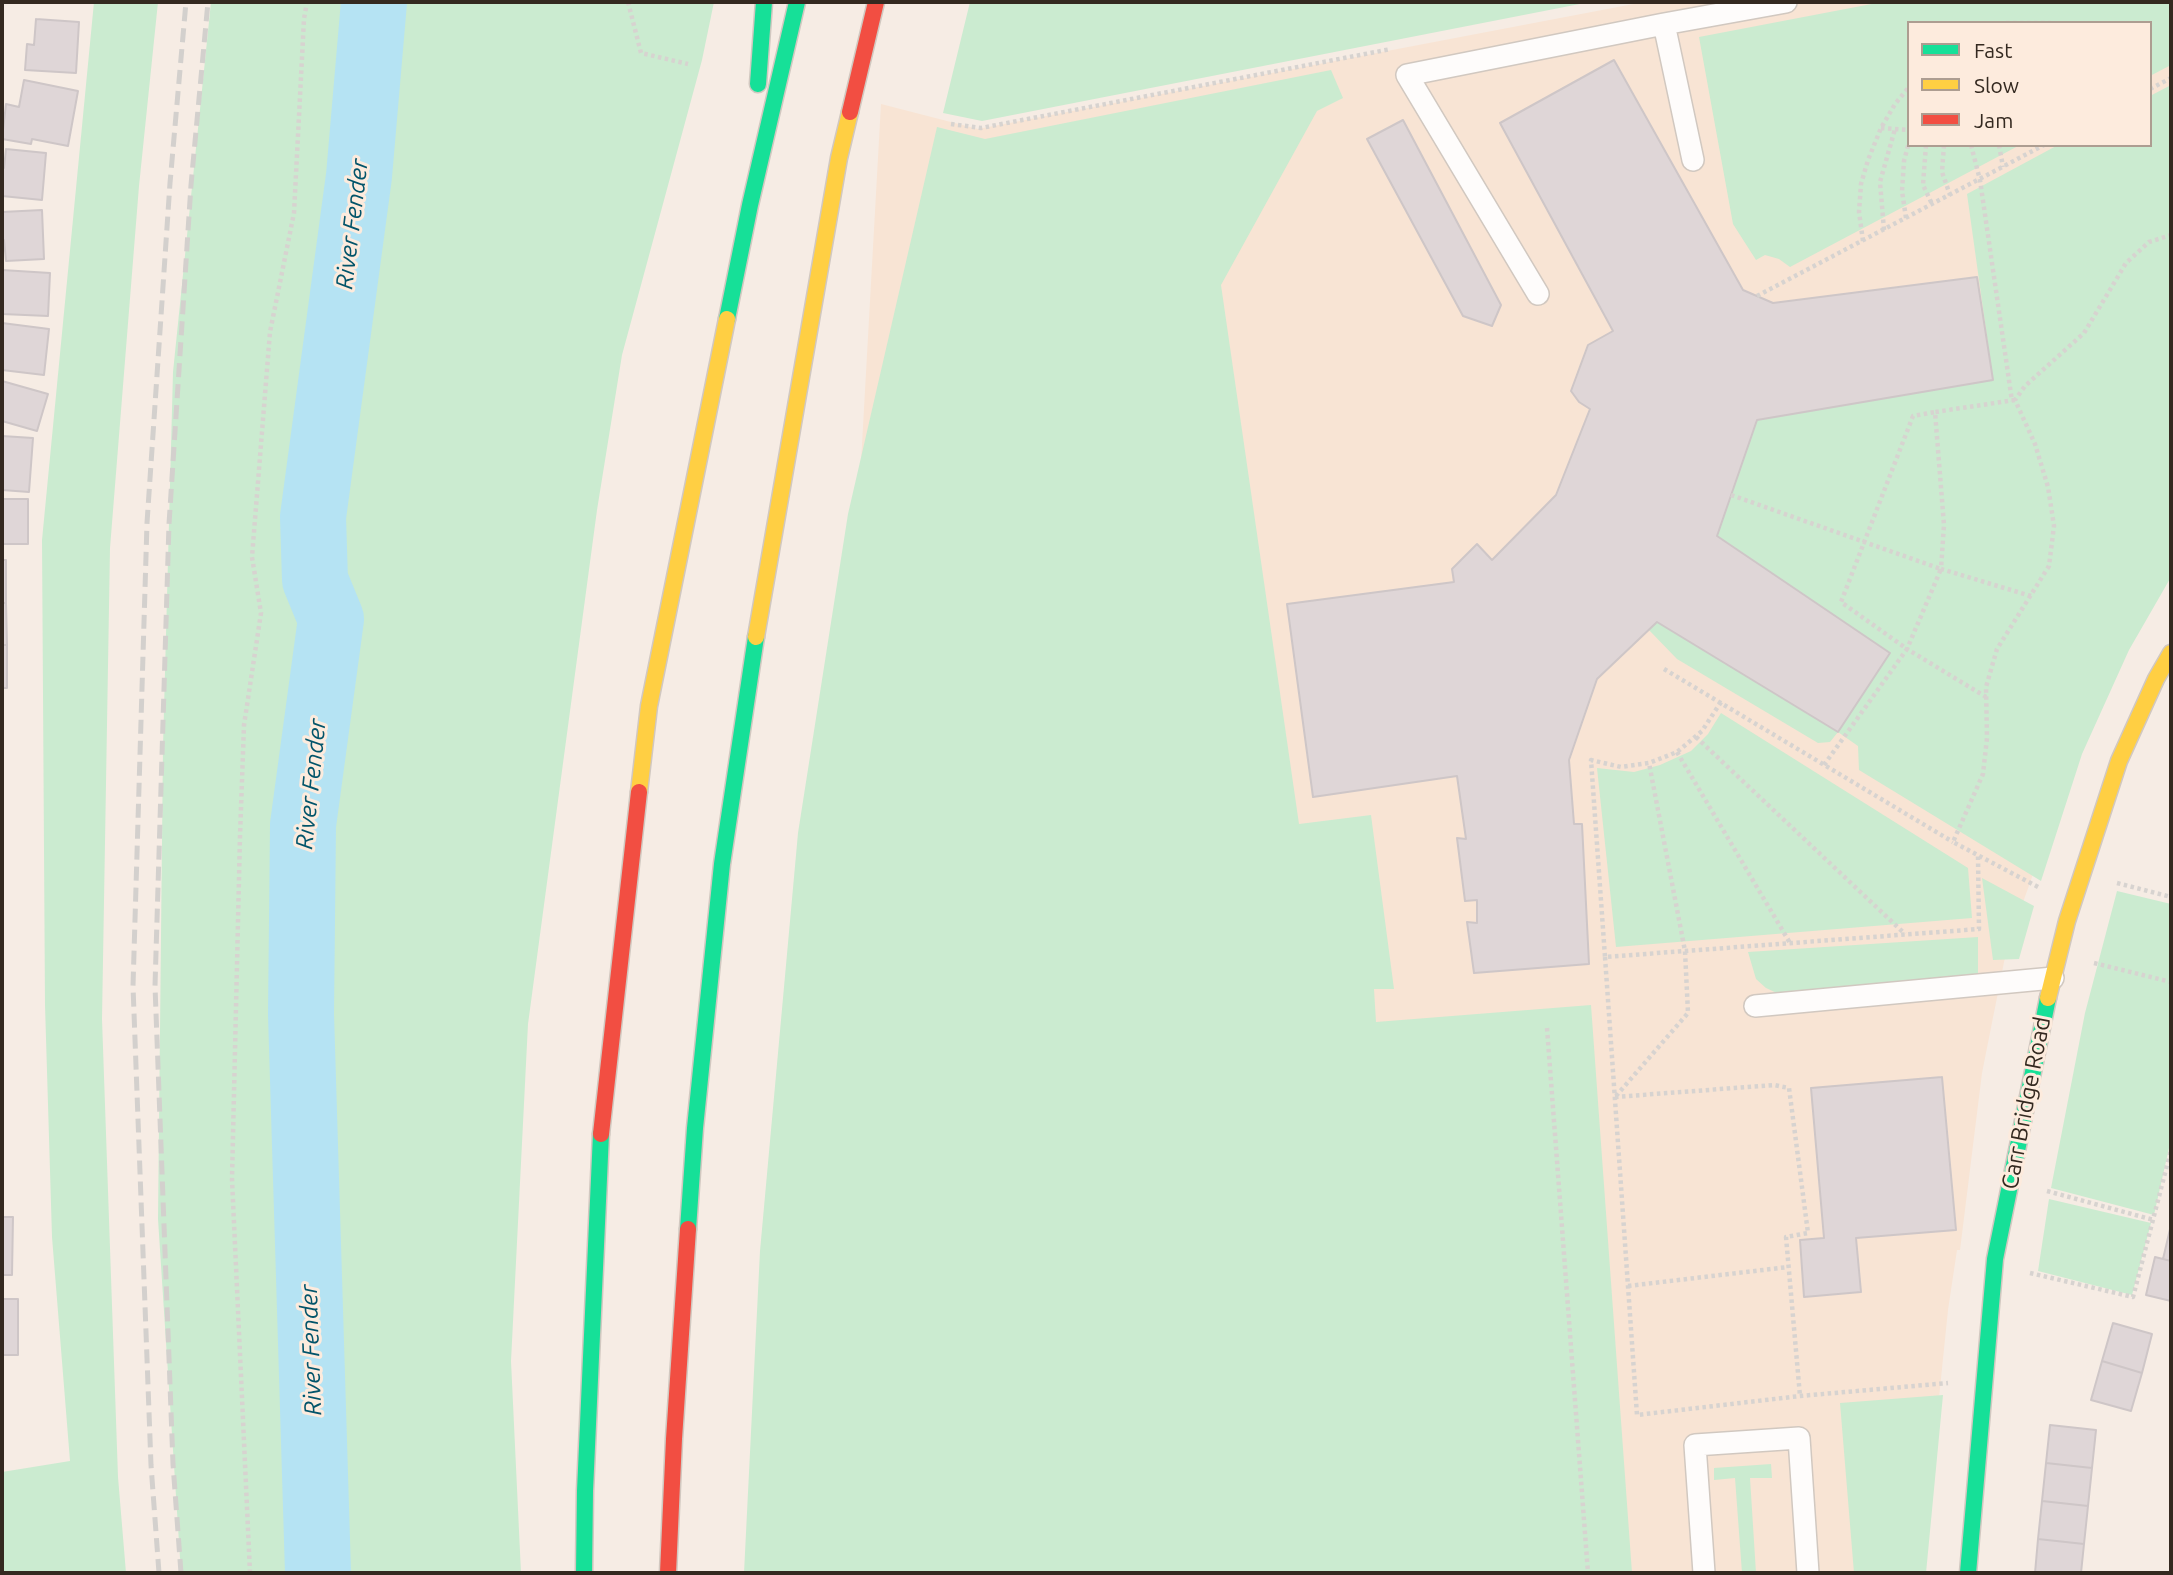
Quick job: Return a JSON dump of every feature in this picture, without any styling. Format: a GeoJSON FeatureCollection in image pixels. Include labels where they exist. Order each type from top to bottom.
{"type":"FeatureCollection","features":[{"type":"Feature","properties":{"kind":"main road"},"geometry":{"type":"LineString","coordinates":[[750,205],[764,2]]}},
{"type":"Feature","properties":{"kind":"main road"},"geometry":{"type":"LineString","coordinates":[[584,1573],[601,1128],[649,706],[750,205],[797,2]]}},
{"type":"Feature","properties":{"kind":"main road"},"geometry":{"type":"LineString","coordinates":[[668,1573],[674,1439],[695,1128],[722,864],[766,568],[839,158],[876,2]]}},
{"type":"Feature","properties":{"kind":"main road"},"geometry":{"type":"LineString","coordinates":[[839,158],[890,15]]}},
{"type":"Feature","properties":{"kind":"main road","name":"Carr Bridge Road"},"geometry":{"type":"LineString","coordinates":[[1968,1573],[1994,1265],[2058,955],[2119,761],[2156,678],[2171,653]]}},
{"type":"Feature","properties":{"kind":"lane"},"geometry":{"type":"LineString","coordinates":[[1538,294],[1407,75],[1786,2]]}},
{"type":"Feature","properties":{"kind":"lane"},"geometry":{"type":"LineString","coordinates":[[1664,24],[1693,160]]}},
{"type":"Feature","properties":{"kind":"lane"},"geometry":{"type":"LineString","coordinates":[[1755,1006],[2053,978]]}},
{"type":"Feature","properties":{"kind":"lane"},"geometry":{"type":"LineString","coordinates":[[1704,1573],[1695,1445],[1799,1438],[1808,1573]]}},
{"type":"Feature","properties":{"kind":"path"},"geometry":{"type":"LineString","coordinates":[[250,1573],[232,1179],[244,725],[261,613],[252,557],[268,345],[294,213],[307,2]]}},
{"type":"Feature","properties":{"kind":"path"},"geometry":{"type":"LineString","coordinates":[[628,2],[641,53],[688,64]]}},
{"type":"Feature","properties":{"kind":"path"},"geometry":{"type":"LineString","coordinates":[[951,124],[981,128],[1391,49]]}},
{"type":"Feature","properties":{"kind":"path"},"geometry":{"type":"LineString","coordinates":[[2152,88],[2171,78]]}},
{"type":"Feature","properties":{"kind":"path"},"geometry":{"type":"LineString","coordinates":[[1863,241],[1859,212],[1861,184],[1881,128],[1907,89]]}},
{"type":"Feature","properties":{"kind":"path"},"geometry":{"type":"LineString","coordinates":[[1881,128],[1907,130]]}},
{"type":"Feature","properties":{"kind":"path"},"geometry":{"type":"LineString","coordinates":[[1884,230],[1880,182],[1895,129]]}},
{"type":"Feature","properties":{"kind":"path"},"geometry":{"type":"LineString","coordinates":[[1906,218],[1902,191],[1908,147]]}},
{"type":"Feature","properties":{"kind":"path"},"geometry":{"type":"LineString","coordinates":[[1926,147],[1923,185],[1932,204]]}},
{"type":"Feature","properties":{"kind":"path"},"geometry":{"type":"LineString","coordinates":[[1944,147],[1942,172],[1950,195]]}},
{"type":"Feature","properties":{"kind":"path"},"geometry":{"type":"LineString","coordinates":[[1953,842],[1983,774],[1987,738],[1986,687],[1997,649],[2049,566],[2054,526],[2048,487],[2035,444],[2013,401],[1980,180],[1972,147]]}},
{"type":"Feature","properties":{"kind":"path"},"geometry":{"type":"LineString","coordinates":[[1999,147],[2003,167]]}},
{"type":"Feature","properties":{"kind":"path"},"geometry":{"type":"LineString","coordinates":[[1757,296],[2040,147]]}},
{"type":"Feature","properties":{"kind":"path"},"geometry":{"type":"LineString","coordinates":[[1987,698],[1907,649],[1841,602],[1913,416],[2013,401],[2025,386],[2084,333],[2126,263],[2148,242],[2171,234]]}},
{"type":"Feature","properties":{"kind":"path"},"geometry":{"type":"LineString","coordinates":[[1825,765],[1907,649],[1941,569],[1944,525],[1935,412]]}},
{"type":"Feature","properties":{"kind":"path"},"geometry":{"type":"LineString","coordinates":[[1731,495],[1941,569],[2031,596]]}},
{"type":"Feature","properties":{"kind":"path"},"geometry":{"type":"LineString","coordinates":[[1664,668],[1953,842],[2048,893],[2044,915],[2067,921]]}},
{"type":"Feature","properties":{"kind":"path"},"geometry":{"type":"LineString","coordinates":[[1721,702],[1702,731],[1677,752],[1649,763],[1621,767],[1591,760],[1637,1415],[1800,1396],[1984,1380]]}},
{"type":"Feature","properties":{"kind":"path"},"geometry":{"type":"LineString","coordinates":[[1696,737],[1905,934]]}},
{"type":"Feature","properties":{"kind":"path"},"geometry":{"type":"LineString","coordinates":[[1677,752],[1790,943]]}},
{"type":"Feature","properties":{"kind":"path"},"geometry":{"type":"LineString","coordinates":[[1615,1097],[1688,1013],[1685,951],[1649,763]]}},
{"type":"Feature","properties":{"kind":"path"},"geometry":{"type":"LineString","coordinates":[[1605,957],[1979,929],[1978,856]]}},
{"type":"Feature","properties":{"kind":"path"},"geometry":{"type":"LineString","coordinates":[[2084,870],[2123,886],[2171,897]]}},
{"type":"Feature","properties":{"kind":"path"},"geometry":{"type":"LineString","coordinates":[[2058,955],[2171,982]]}},
{"type":"Feature","properties":{"kind":"path"},"geometry":{"type":"LineString","coordinates":[[1547,1028],[1588,1573]]}},
{"type":"Feature","properties":{"kind":"path"},"geometry":{"type":"LineString","coordinates":[[1615,1097],[1774,1085],[1789,1088],[1808,1233],[1786,1237],[1800,1396]]}},
{"type":"Feature","properties":{"kind":"path"},"geometry":{"type":"LineString","coordinates":[[1994,1265],[2133,1297],[2171,1150]]}},
{"type":"Feature","properties":{"kind":"path"},"geometry":{"type":"LineString","coordinates":[[2010,1184],[2040,1189],[2154,1220]]}},
{"type":"Feature","properties":{"kind":"path"},"geometry":{"type":"LineString","coordinates":[[1628,1286],[1788,1267]]}},
{"type":"Feature","properties":{"kind":"shaded area"},"geometry":{"type":"Polygon","coordinates":[[[1644,2],[2171,2],[2171,556],[2090,715],[2007,947],[1982,1073],[1960,1250],[1957,1250],[1948,1310],[1921,1573],[799,1573],[881,104],[978,129],[1644,2]]]}},
{"type":"Feature","properties":{"kind":"green space"},"geometry":{"type":"Polygon","coordinates":[[[94,2],[158,2],[139,186],[110,548],[102,1019],[118,1477],[126,1573],[2,1573],[2,1472],[70,1461],[52,1237],[45,1005],[42,540],[94,2]]]}},
{"type":"Feature","properties":{"kind":"green space"},"geometry":{"type":"Polygon","coordinates":[[[211,2],[714,2],[702,60],[622,355],[597,510],[528,1024],[511,1361],[521,1573],[181,1573],[158,1219],[163,747],[173,372],[211,2]]]}},
{"type":"Feature","properties":{"kind":"green space"},"geometry":{"type":"Polygon","coordinates":[[[970,2],[1590,2],[982,121],[943,113],[970,2]]]}},
{"type":"Feature","properties":{"kind":"green space"},"geometry":{"type":"Polygon","coordinates":[[[1882,2],[2171,2],[2171,65],[2152,75],[2152,21],[1907,21],[1907,147],[2016,147],[1790,267],[1779,259],[1765,255],[1756,260],[1733,224],[1699,37],[1882,2]]]}},
{"type":"Feature","properties":{"kind":"green space"},"geometry":{"type":"Polygon","coordinates":[[[1331,70],[1343,98],[1317,111],[1221,285],[1299,824],[1371,815],[1394,989],[1374,989],[1376,1022],[1591,1005],[1632,1573],[744,1573],[760,1251],[798,833],[848,514],[937,127],[985,139],[1331,70]]]}},
{"type":"Feature","properties":{"kind":"green space"},"geometry":{"type":"Polygon","coordinates":[[[2171,85],[2171,577],[2129,650],[2082,754],[2041,881],[1859,770],[1858,746],[1838,732],[1830,742],[1818,743],[1677,659],[1649,630],[1657,622],[1837,731],[1889,653],[1717,536],[1757,420],[1993,380],[1967,194],[2054,147],[2152,147],[2152,95],[2171,85]]]}},
{"type":"Feature","properties":{"kind":"green space"},"geometry":{"type":"Polygon","coordinates":[[[1721,713],[1968,868],[1972,918],[1616,947],[1597,768],[1634,772],[1660,765],[1691,751],[1708,734],[1721,713]]]}},
{"type":"Feature","properties":{"kind":"green space"},"geometry":{"type":"Polygon","coordinates":[[[1982,878],[2034,906],[2019,959],[1993,960],[1982,878]]]}},
{"type":"Feature","properties":{"kind":"green space"},"geometry":{"type":"Polygon","coordinates":[[[2117,891],[2171,904],[2171,1139],[2154,1215],[2051,1188],[2085,1013],[2117,891]]]}},
{"type":"Feature","properties":{"kind":"green space"},"geometry":{"type":"Polygon","coordinates":[[[1978,937],[1978,974],[1779,994],[1756,979],[1748,952],[1978,937]]]}},
{"type":"Feature","properties":{"kind":"green space"},"geometry":{"type":"Polygon","coordinates":[[[2049,1199],[2151,1223],[2132,1295],[2038,1271],[2049,1199]]]}},
{"type":"Feature","properties":{"kind":"green space"},"geometry":{"type":"Polygon","coordinates":[[[1943,1395],[1926,1573],[1854,1573],[1840,1403],[1943,1395]]]}},
{"type":"Feature","properties":{"kind":"green space"},"geometry":{"type":"Polygon","coordinates":[[[1771,1464],[1772,1478],[1750,1478],[1756,1573],[1742,1573],[1735,1478],[1714,1480],[1714,1468],[1771,1464]]]}},
{"type":"Feature","properties":{"kind":"building"},"geometry":{"type":"Polygon","coordinates":[[[36,19],[79,22],[76,73],[25,70],[27,44],[34,45],[36,19]]]}},
{"type":"Feature","properties":{"kind":"building"},"geometry":{"type":"Polygon","coordinates":[[[1614,60],[1743,290],[1773,303],[1977,277],[1993,380],[1757,420],[1717,536],[1890,653],[1838,732],[1657,622],[1597,679],[1569,760],[1574,824],[1582,824],[1589,964],[1474,973],[1467,922],[1477,923],[1477,900],[1465,901],[1457,838],[1466,839],[1457,776],[1313,797],[1287,604],[1454,582],[1452,569],[1477,544],[1492,560],[1556,495],[1590,409],[1579,402],[1571,391],[1588,345],[1613,331],[1500,123],[1614,60]]]}},
{"type":"Feature","properties":{"kind":"building"},"geometry":{"type":"Polygon","coordinates":[[[24,80],[78,91],[68,146],[32,139],[31,144],[2,139],[6,104],[19,107],[24,80]]]}},
{"type":"Feature","properties":{"kind":"building"},"geometry":{"type":"Polygon","coordinates":[[[1403,120],[1501,305],[1492,326],[1463,316],[1367,139],[1403,120]]]}},
{"type":"Feature","properties":{"kind":"building"},"geometry":{"type":"Polygon","coordinates":[[[6,149],[46,153],[42,200],[2,196],[2,168],[6,149]]]}},
{"type":"Feature","properties":{"kind":"building"},"geometry":{"type":"Polygon","coordinates":[[[42,210],[44,259],[6,261],[2,240],[2,212],[42,210]]]}},
{"type":"Feature","properties":{"kind":"building"},"geometry":{"type":"Polygon","coordinates":[[[2,270],[50,273],[48,316],[2,314],[2,270]]]}},
{"type":"Feature","properties":{"kind":"building"},"geometry":{"type":"Polygon","coordinates":[[[2,323],[49,329],[44,375],[2,370],[2,323]]]}},
{"type":"Feature","properties":{"kind":"building"},"geometry":{"type":"Polygon","coordinates":[[[2,381],[48,394],[37,431],[2,421],[2,381]]]}},
{"type":"Feature","properties":{"kind":"building"},"geometry":{"type":"Polygon","coordinates":[[[2,436],[33,438],[29,492],[2,490],[2,436]]]}},
{"type":"Feature","properties":{"kind":"building"},"geometry":{"type":"Polygon","coordinates":[[[2,499],[28,499],[28,544],[2,544],[2,499]]]}},
{"type":"Feature","properties":{"kind":"building"},"geometry":{"type":"Polygon","coordinates":[[[2,560],[6,560],[6,603],[2,603],[2,560]]]}},
{"type":"Feature","properties":{"kind":"building"},"geometry":{"type":"Polygon","coordinates":[[[2,603],[6,603],[7,645],[2,645],[2,603]]]}},
{"type":"Feature","properties":{"kind":"building"},"geometry":{"type":"Polygon","coordinates":[[[2,645],[7,645],[7,688],[2,688],[2,645]]]}},
{"type":"Feature","properties":{"kind":"building"},"geometry":{"type":"Polygon","coordinates":[[[1942,1077],[1956,1230],[1856,1238],[1861,1292],[1804,1297],[1800,1240],[1824,1238],[1811,1088],[1942,1077]]]}},
{"type":"Feature","properties":{"kind":"building"},"geometry":{"type":"Polygon","coordinates":[[[2,1217],[13,1217],[12,1275],[2,1275],[2,1217]]]}},
{"type":"Feature","properties":{"kind":"building"},"geometry":{"type":"Polygon","coordinates":[[[2171,1225],[2171,1261],[2163,1259],[2171,1225]]]}},
{"type":"Feature","properties":{"kind":"building"},"geometry":{"type":"Polygon","coordinates":[[[2155,1257],[2171,1261],[2171,1301],[2146,1295],[2155,1257]]]}},
{"type":"Feature","properties":{"kind":"building"},"geometry":{"type":"Polygon","coordinates":[[[2,1299],[18,1299],[18,1355],[2,1355],[2,1299]]]}},
{"type":"Feature","properties":{"kind":"building"},"geometry":{"type":"Polygon","coordinates":[[[2113,1323],[2152,1334],[2142,1373],[2102,1361],[2113,1323]]]}},
{"type":"Feature","properties":{"kind":"building"},"geometry":{"type":"Polygon","coordinates":[[[2102,1361],[2142,1373],[2131,1411],[2091,1400],[2102,1361]]]}},
{"type":"Feature","properties":{"kind":"building"},"geometry":{"type":"Polygon","coordinates":[[[2050,1425],[2096,1430],[2092,1468],[2046,1463],[2050,1425]]]}},
{"type":"Feature","properties":{"kind":"building"},"geometry":{"type":"Polygon","coordinates":[[[2046,1463],[2092,1468],[2088,1506],[2042,1501],[2046,1463]]]}},
{"type":"Feature","properties":{"kind":"building"},"geometry":{"type":"Polygon","coordinates":[[[2042,1501],[2088,1506],[2084,1544],[2038,1539],[2042,1501]]]}},
{"type":"Feature","properties":{"kind":"building"},"geometry":{"type":"Polygon","coordinates":[[[2038,1539],[2084,1544],[2081,1573],[2035,1573],[2038,1539]]]}},
{"type":"Feature","properties":{"kind":"waterway","name":"River Fender"},"geometry":{"type":"LineString","coordinates":[[318,1573],[301,1014],[303,825],[331,619],[315,580],[313,517],[359,176],[374,2]]}},
{"type":"Feature","properties":{"kind":"railway"},"geometry":{"type":"LineString","coordinates":[[159,1573],[151,1465],[133,986],[147,523],[170,183],[186,2]]}},
{"type":"Feature","properties":{"kind":"railway"},"geometry":{"type":"LineString","coordinates":[[181,1573],[173,1464],[155,986],[169,524],[191,185],[208,2]]}},
{"type":"Feature","properties":{"kind":"traffic: fast"},"geometry":{"type":"LineString","coordinates":[[758,84],[764,2]]}},
{"type":"Feature","properties":{"kind":"traffic: fast"},"geometry":{"type":"LineString","coordinates":[[727,319],[750,205],[797,2]]}},
{"type":"Feature","properties":{"kind":"traffic: fast"},"geometry":{"type":"LineString","coordinates":[[688,1229],[695,1128],[722,864],[756,637]]}},
{"type":"Feature","properties":{"kind":"traffic: fast"},"geometry":{"type":"LineString","coordinates":[[1968,1573],[1995,1259],[2048,998]]}},
{"type":"Feature","properties":{"kind":"traffic: fast"},"geometry":{"type":"LineString","coordinates":[[584,1573],[585,1491],[601,1134]]}},
{"type":"Feature","properties":{"kind":"traffic: slow"},"geometry":{"type":"LineString","coordinates":[[756,637],[839,158],[850,112]]}},
{"type":"Feature","properties":{"kind":"traffic: slow"},"geometry":{"type":"LineString","coordinates":[[639,792],[649,706],[727,319]]}},
{"type":"Feature","properties":{"kind":"traffic: slow"},"geometry":{"type":"LineString","coordinates":[[2048,998],[2067,921],[2119,761],[2156,679],[2171,653]]}},
{"type":"Feature","properties":{"kind":"traffic: jam"},"geometry":{"type":"LineString","coordinates":[[850,112],[876,2]]}},
{"type":"Feature","properties":{"kind":"traffic: jam"},"geometry":{"type":"LineString","coordinates":[[601,1134],[639,792]]}},
{"type":"Feature","properties":{"kind":"traffic: jam"},"geometry":{"type":"LineString","coordinates":[[668,1573],[688,1229]]}}]}
